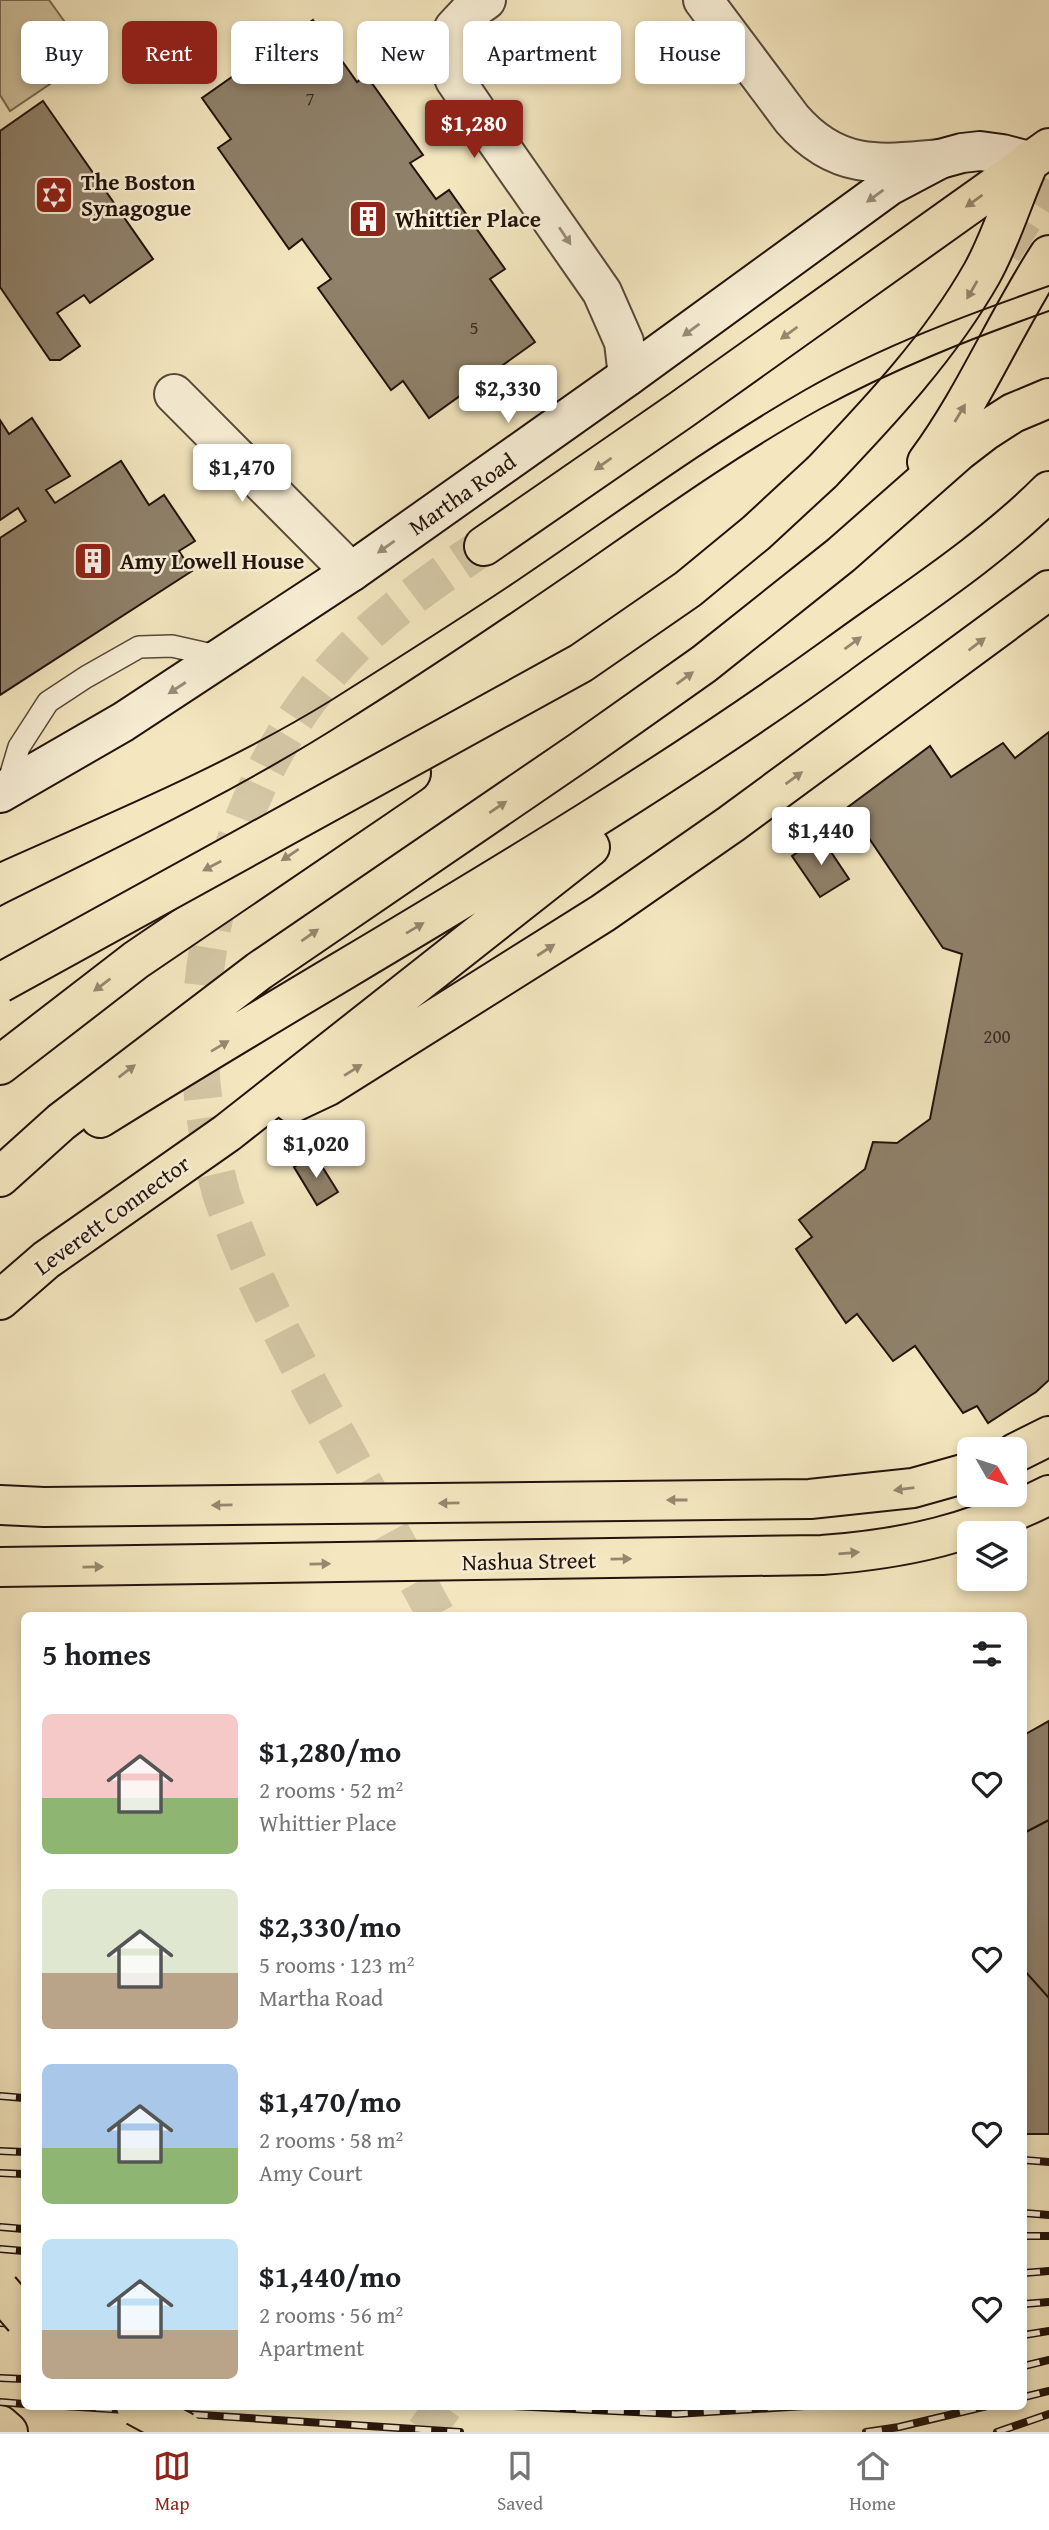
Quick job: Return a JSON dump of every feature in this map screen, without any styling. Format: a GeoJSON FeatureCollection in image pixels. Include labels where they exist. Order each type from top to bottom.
{"type":"FeatureCollection","features":[{"type":"Feature","properties":{"kind":"main road"},"geometry":{"type":"LineString","coordinates":[[486,0],[469,12],[454,28],[446,46],[452,71],[486,127],[602,292],[624,342],[628,376]]}},
{"type":"Feature","properties":{"kind":"main road"},"geometry":{"type":"LineString","coordinates":[[704,0],[792,119],[822,148],[867,163],[940,159]]}},
{"type":"Feature","properties":{"kind":"main road"},"geometry":{"type":"LineString","coordinates":[[0,983],[581,663],[688,589],[764,526],[914,370],[965,302],[1042,159],[1049,127]]}},
{"type":"Feature","properties":{"kind":"main road","name":"Martha Road"},"geometry":{"type":"LineString","coordinates":[[3,791],[113,728],[351,572],[913,171],[940,159],[980,151],[1042,159]]}},
{"type":"Feature","properties":{"kind":"main road"},"geometry":{"type":"LineString","coordinates":[[484,546],[1042,159]]}},
{"type":"Feature","properties":{"kind":"main road"},"geometry":{"type":"LineString","coordinates":[[875,526],[906,490],[951,427],[1049,255]]}},
{"type":"Feature","properties":{"kind":"main road"},"geometry":{"type":"LineString","coordinates":[[174,394],[351,572]]}},
{"type":"Feature","properties":{"kind":"main road"},"geometry":{"type":"LineString","coordinates":[[0,1177],[68,1116],[249,979],[704,664],[801,588],[959,451],[1013,413],[1049,398]]}},
{"type":"Feature","properties":{"kind":"main road"},"geometry":{"type":"LineString","coordinates":[[0,1065],[136,960],[622,630],[702,572],[811,479]]}},
{"type":"Feature","properties":{"kind":"main road"},"geometry":{"type":"LineString","coordinates":[[0,1191],[49,1151],[92,1123],[562,840],[697,753],[984,548],[1049,491]]}},
{"type":"Feature","properties":{"kind":"main road"},"geometry":{"type":"LineString","coordinates":[[227,1133],[328,1086],[603,913],[743,816],[1041,598]]}},
{"type":"Feature","properties":{"kind":"main road"},"geometry":{"type":"LineString","coordinates":[[227,1133],[798,683]]}},
{"type":"Feature","properties":{"kind":"main road","name":"Leverett Connector"},"geometry":{"type":"LineString","coordinates":[[0,1300],[46,1260],[227,1133]]}},
{"type":"Feature","properties":{"kind":"main road"},"geometry":{"type":"LineString","coordinates":[[1027,1447],[1049,1436]]}},
{"type":"Feature","properties":{"kind":"main road"},"geometry":{"type":"LineString","coordinates":[[0,1505],[44,1507],[810,1499],[913,1488],[957,1476]]}},
{"type":"Feature","properties":{"kind":"main road","name":"Nashua Street"},"geometry":{"type":"LineString","coordinates":[[12,1569],[822,1555],[888,1548],[950,1536],[1010,1514],[1049,1495]]}},
{"type":"Feature","properties":{"kind":"main road"},"geometry":{"type":"LineString","coordinates":[[0,2290],[21,2314]]}},
{"type":"Feature","properties":{"kind":"main road"},"geometry":{"type":"LineString","coordinates":[[143,2410],[184,2432]]}},
{"type":"Feature","properties":{"kind":"main road"},"geometry":{"type":"LineString","coordinates":[[0,2426],[8,2432]]}},
{"type":"Feature","properties":{"kind":"lane"},"geometry":{"type":"LineString","coordinates":[[3,791],[19,747],[48,702],[86,677],[139,647],[172,646],[221,657]]}},
{"type":"Feature","properties":{"kind":"shaded area"},"geometry":{"type":"Polygon","coordinates":[[[0,0],[49,0],[64,21],[21,21],[21,84],[50,84],[10,111],[0,95],[0,0]]]}},
{"type":"Feature","properties":{"kind":"building","name":"Whittier Place"},"geometry":{"type":"Polygon","coordinates":[[[343,62],[357,84],[372,84],[423,155],[410,163],[436,199],[449,190],[505,269],[490,279],[535,342],[429,418],[403,381],[391,390],[318,288],[331,279],[302,239],[289,249],[218,148],[231,139],[202,98],[231,78],[231,84],[343,84],[343,62]]]}},
{"type":"Feature","properties":{"kind":"building","name":"The Boston Synagogue"},"geometry":{"type":"Polygon","coordinates":[[[43,101],[153,259],[90,303],[84,295],[57,313],[80,346],[60,360],[50,360],[0,287],[0,131],[43,101]]]}},
{"type":"Feature","properties":{"kind":"building","name":"Amy Lowell House"},"geometry":{"type":"Polygon","coordinates":[[[32,418],[70,476],[46,490],[55,503],[121,461],[149,505],[164,495],[195,541],[179,551],[192,571],[0,695],[0,538],[26,521],[18,508],[0,520],[0,420],[9,434],[32,418]]]}},
{"type":"Feature","properties":{"kind":"building"},"geometry":{"type":"Polygon","coordinates":[[[1049,732],[1049,1380],[1036,1392],[988,1423],[977,1406],[963,1413],[915,1346],[893,1361],[857,1314],[846,1323],[796,1249],[812,1237],[799,1220],[865,1169],[873,1142],[897,1143],[930,1119],[962,954],[943,948],[848,807],[930,746],[951,777],[1003,743],[1015,758],[1049,732]]]}},
{"type":"Feature","properties":{"kind":"building"},"geometry":{"type":"Polygon","coordinates":[[[821,837],[849,879],[820,897],[792,856],[821,837]]]}},
{"type":"Feature","properties":{"kind":"building"},"geometry":{"type":"Polygon","coordinates":[[[315,1155],[338,1192],[317,1205],[294,1167],[315,1155]]]}},
{"type":"Feature","properties":{"kind":"building"},"geometry":{"type":"Polygon","coordinates":[[[1049,1721],[1049,1820],[1027,1831],[1027,1733],[1049,1721]]]}},
{"type":"Feature","properties":{"kind":"building"},"geometry":{"type":"Polygon","coordinates":[[[1049,1820],[1049,1998],[1027,1973],[1027,1831],[1049,1820]]]}},
{"type":"Feature","properties":{"kind":"building"},"geometry":{"type":"Polygon","coordinates":[[[1027,1973],[1049,1998],[1049,2134],[1027,2134],[1027,1973]]]}},
{"type":"Feature","properties":{"kind":"tunnel"},"geometry":{"type":"LineString","coordinates":[[1003,251],[1049,180]]}},
{"type":"Feature","properties":{"kind":"tunnel"},"geometry":{"type":"LineString","coordinates":[[434,1612],[293,1354],[236,1233],[221,1193],[211,1149],[201,1078],[201,1009],[206,964],[225,875],[256,790],[277,749],[328,675],[363,638],[422,590],[484,546]]}},
{"type":"Feature","properties":{"kind":"tunnel"},"geometry":{"type":"LineString","coordinates":[[425,2432],[441,2410]]}},
{"type":"Feature","properties":{"kind":"tram line"},"geometry":{"type":"LineString","coordinates":[[0,862],[168,787],[291,724],[472,611],[696,458],[834,374],[894,345],[1049,286]]}},
{"type":"Feature","properties":{"kind":"tram line"},"geometry":{"type":"LineString","coordinates":[[0,906],[174,819],[301,749],[465,644],[730,463],[790,426],[876,381],[990,332],[1049,311]]}},
{"type":"Feature","properties":{"kind":"railway"},"geometry":{"type":"LineString","coordinates":[[0,2096],[21,2098]]}},
{"type":"Feature","properties":{"kind":"railway"},"geometry":{"type":"LineString","coordinates":[[0,2151],[21,2152]]}},
{"type":"Feature","properties":{"kind":"railway"},"geometry":{"type":"LineString","coordinates":[[1027,2160],[1049,2162]]}},
{"type":"Feature","properties":{"kind":"railway"},"geometry":{"type":"LineString","coordinates":[[0,2173],[21,2174]]}},
{"type":"Feature","properties":{"kind":"railway"},"geometry":{"type":"LineString","coordinates":[[1027,2213],[1049,2215]]}},
{"type":"Feature","properties":{"kind":"railway"},"geometry":{"type":"LineString","coordinates":[[0,2227],[21,2229]]}},
{"type":"Feature","properties":{"kind":"railway"},"geometry":{"type":"LineString","coordinates":[[1027,2236],[1049,2236]]}},
{"type":"Feature","properties":{"kind":"railway"},"geometry":{"type":"LineString","coordinates":[[0,2249],[21,2251]]}},
{"type":"Feature","properties":{"kind":"railway"},"geometry":{"type":"LineString","coordinates":[[1027,2273],[1049,2271]]}},
{"type":"Feature","properties":{"kind":"railway"},"geometry":{"type":"LineString","coordinates":[[1027,2304],[1049,2302]]}},
{"type":"Feature","properties":{"kind":"railway"},"geometry":{"type":"LineString","coordinates":[[0,2304],[21,2305]]}},
{"type":"Feature","properties":{"kind":"railway"},"geometry":{"type":"LineString","coordinates":[[0,2323],[21,2324]]}},
{"type":"Feature","properties":{"kind":"railway"},"geometry":{"type":"LineString","coordinates":[[1027,2335],[1049,2331]]}},
{"type":"Feature","properties":{"kind":"railway"},"geometry":{"type":"LineString","coordinates":[[1027,2365],[1049,2360]]}},
{"type":"Feature","properties":{"kind":"railway"},"geometry":{"type":"LineString","coordinates":[[0,2378],[21,2379]]}},
{"type":"Feature","properties":{"kind":"railway"},"geometry":{"type":"LineString","coordinates":[[1027,2396],[1049,2391]]}},
{"type":"Feature","properties":{"kind":"railway"},"geometry":{"type":"LineString","coordinates":[[0,2402],[21,2404]]}},
{"type":"Feature","properties":{"kind":"railway"},"geometry":{"type":"LineString","coordinates":[[125,2410],[460,2432]]}},
{"type":"Feature","properties":{"kind":"railway"},"geometry":{"type":"LineString","coordinates":[[594,2410],[676,2414],[740,2410]]}},
{"type":"Feature","properties":{"kind":"railway"},"geometry":{"type":"LineString","coordinates":[[866,2432],[970,2410]]}},
{"type":"Feature","properties":{"kind":"railway"},"geometry":{"type":"LineString","coordinates":[[997,2432],[1049,2414]]}},
{"type":"Feature","properties":{"kind":"place","name":"The Boston Synagogue"},"geometry":{"type":"Point","coordinates":[54,195]}},
{"type":"Feature","properties":{"kind":"place","name":"Whittier Place"},"geometry":{"type":"Point","coordinates":[368,219]}},
{"type":"Feature","properties":{"kind":"place","name":"Amy Lowell House"},"geometry":{"type":"Point","coordinates":[93,561]}}]}
